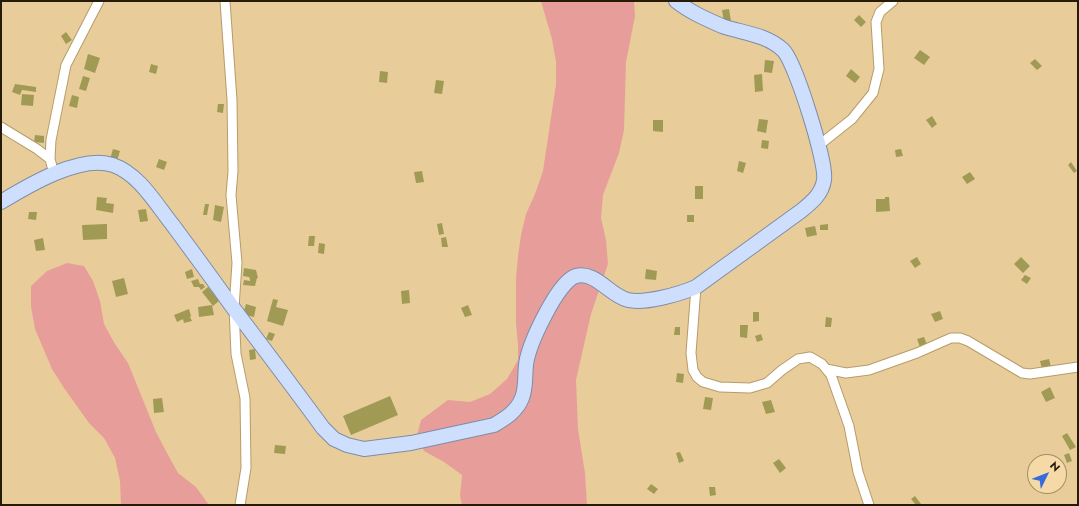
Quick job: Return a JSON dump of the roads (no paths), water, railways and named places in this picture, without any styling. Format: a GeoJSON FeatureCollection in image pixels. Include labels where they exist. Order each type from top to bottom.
{"type":"FeatureCollection","features":[{"type":"Feature","properties":{"kind":"main road"},"geometry":{"type":"LineString","coordinates":[[1,202],[54,174],[77,165],[88,162],[100,162],[112,165],[123,170],[146,191],[323,428],[334,439],[347,445],[364,448],[411,443],[494,425],[505,419],[517,408],[523,396],[527,359],[530,348],[550,304],[562,286],[576,276],[586,276],[596,280],[617,296],[628,300],[639,301],[657,298],[696,287],[738,258],[815,199],[822,189],[824,178],[818,146],[794,69],[784,51],[770,41],[722,26],[694,13],[676,1]]}},
{"type":"Feature","properties":{"kind":"street"},"geometry":{"type":"LineString","coordinates":[[54,174],[50,159],[51,140],[66,65],[99,1]]}},
{"type":"Feature","properties":{"kind":"street"},"geometry":{"type":"LineString","coordinates":[[225,1],[232,100],[233,171],[231,195],[237,263],[234,308],[236,354],[245,398],[246,468],[240,505]]}},
{"type":"Feature","properties":{"kind":"street"},"geometry":{"type":"LineString","coordinates":[[818,146],[852,119],[873,93],[879,69],[876,22],[880,12],[893,1]]}},
{"type":"Feature","properties":{"kind":"street"},"geometry":{"type":"LineString","coordinates":[[1,127],[37,149],[50,159]]}},
{"type":"Feature","properties":{"kind":"street"},"geometry":{"type":"LineString","coordinates":[[696,287],[691,353],[693,370],[697,377],[703,382],[720,387],[750,388],[767,382],[798,359],[810,357],[822,364],[831,375],[849,426],[858,472],[869,505]]}},
{"type":"Feature","properties":{"kind":"street"},"geometry":{"type":"LineString","coordinates":[[826,369],[846,373],[869,370],[917,353],[951,338],[960,338],[968,341],[1022,373],[1030,374],[1078,367]]}}]}
